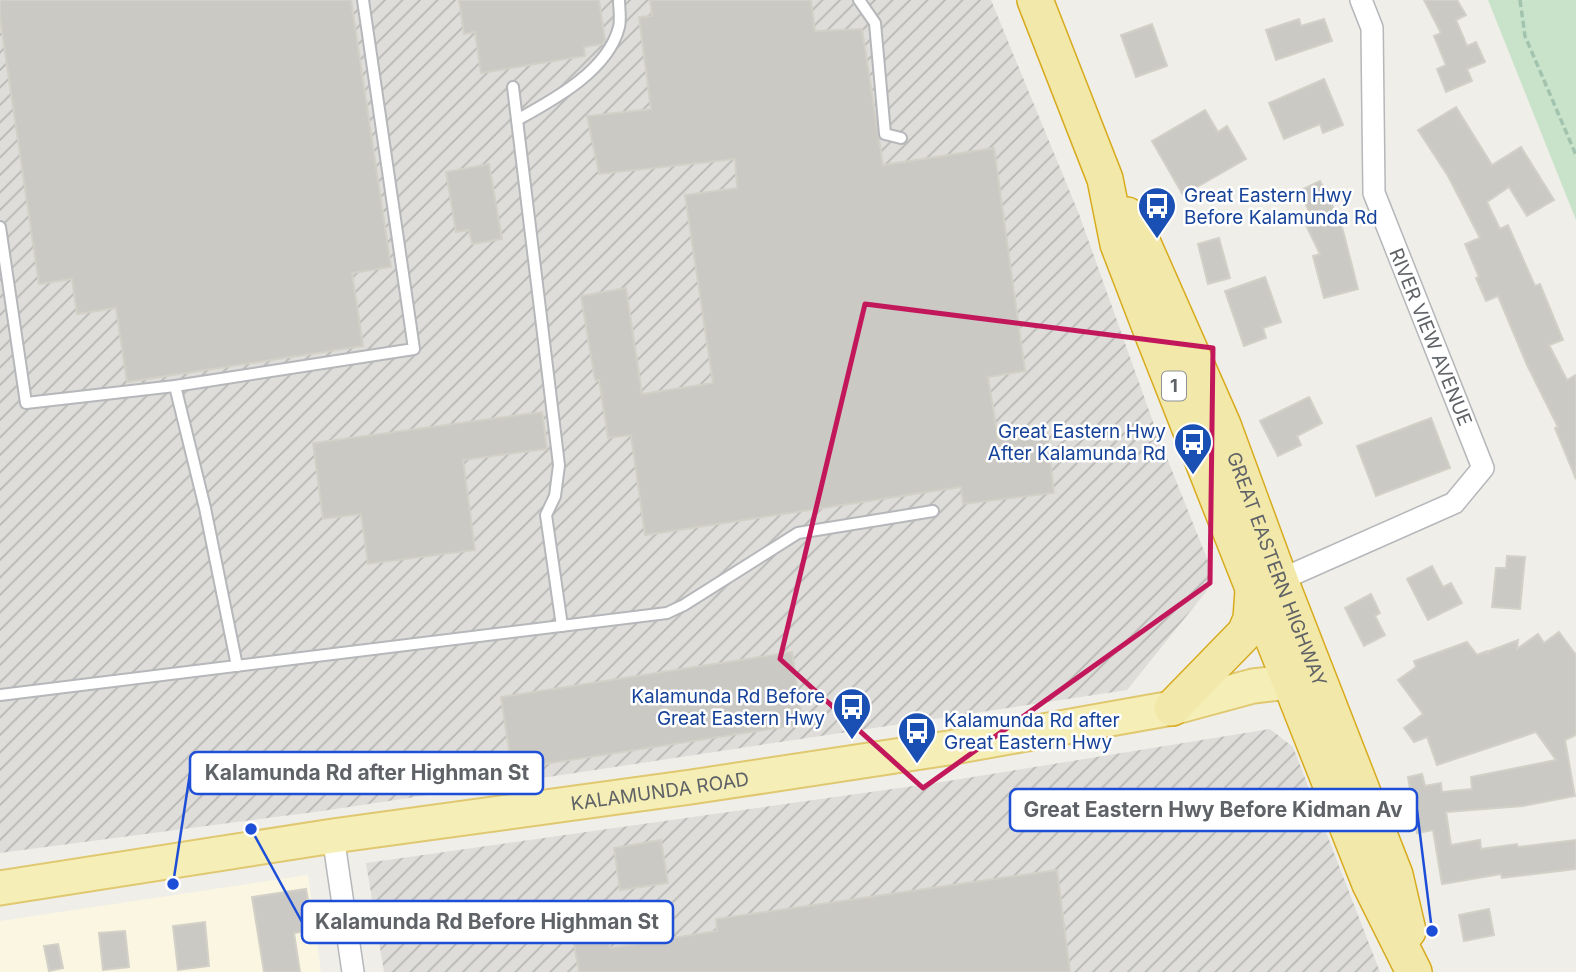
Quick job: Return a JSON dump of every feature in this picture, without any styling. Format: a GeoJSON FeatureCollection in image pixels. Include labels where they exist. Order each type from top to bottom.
{"type":"FeatureCollection","features":[{"type":"Feature","properties":{"kind":"highway","name":"GREAT EASTERN HIGHWAY"},"geometry":{"type":"LineString","coordinates":[[1035,0],[1105,179],[1118,244],[1183,407],[1277,581],[1303,677],[1370,884],[1416,972]]}},
{"type":"Feature","properties":{"kind":"highway"},"geometry":{"type":"LineString","coordinates":[[1172,708],[1245,633],[1251,619],[1277,581]]}},
{"type":"Feature","properties":{"kind":"main road","name":"KALAMUNDA ROAD"},"geometry":{"type":"LineString","coordinates":[[0,888],[333,836],[691,787],[928,751],[1172,708],[1253,686],[1303,677]]}},
{"type":"Feature","properties":{"kind":"street","name":"RIVER VIEW AVENUE"},"geometry":{"type":"LineString","coordinates":[[1277,581],[1454,503],[1483,468],[1374,193],[1372,28],[1362,0]]}},
{"type":"Feature","properties":{"kind":"street"},"geometry":{"type":"LineString","coordinates":[[333,836],[353,972]]}},
{"type":"Feature","properties":{"kind":"lane"},"geometry":{"type":"LineString","coordinates":[[0,228],[26,403],[175,386],[414,349],[363,0]]}},
{"type":"Feature","properties":{"kind":"lane"},"geometry":{"type":"LineString","coordinates":[[517,120],[558,98],[605,58],[619,27],[619,0]]}},
{"type":"Feature","properties":{"kind":"lane"},"geometry":{"type":"LineString","coordinates":[[859,0],[876,23],[885,134],[901,138]]}},
{"type":"Feature","properties":{"kind":"lane"},"geometry":{"type":"LineString","coordinates":[[513,87],[559,465],[555,496],[546,516],[562,626]]}},
{"type":"Feature","properties":{"kind":"lane"},"geometry":{"type":"LineString","coordinates":[[175,386],[205,509],[237,666]]}},
{"type":"Feature","properties":{"kind":"lane"},"geometry":{"type":"LineString","coordinates":[[0,695],[667,613],[798,533],[933,511]]}},
{"type":"Feature","properties":{"kind":"path"},"geometry":{"type":"LineString","coordinates":[[1520,0],[1525,36],[1576,155]]}},
{"type":"Feature","properties":{"kind":"highlighted area"},"geometry":{"type":"Polygon","coordinates":[[[865,304],[1213,348],[1210,583],[923,788],[780,659],[865,304]]]}},
{"type":"Feature","properties":{"kind":"shaded area"},"geometry":{"type":"Polygon","coordinates":[[[0,0],[991,0],[1079,214],[1157,433],[1212,571],[1209,588],[1127,690],[322,811],[0,853],[0,0]]]}},
{"type":"Feature","properties":{"kind":"shaded area"},"geometry":{"type":"Polygon","coordinates":[[[1270,729],[1293,747],[1380,972],[384,972],[366,863],[942,782],[1270,729]]]}},
{"type":"Feature","properties":{"kind":"shaded area"},"geometry":{"type":"Polygon","coordinates":[[[308,875],[321,972],[0,972],[0,921],[308,875]]]}},
{"type":"Feature","properties":{"kind":"green space"},"geometry":{"type":"Polygon","coordinates":[[[1488,0],[1576,0],[1576,220],[1488,0]]]}},
{"type":"Feature","properties":{"kind":"building"},"geometry":{"type":"Polygon","coordinates":[[[0,0],[351,0],[391,267],[352,273],[363,346],[127,382],[116,308],[77,314],[72,279],[39,284],[0,18],[0,0]]]}},
{"type":"Feature","properties":{"kind":"building"},"geometry":{"type":"Polygon","coordinates":[[[459,0],[599,0],[605,40],[603,44],[584,47],[585,56],[481,73],[475,32],[464,34],[459,0]]]}},
{"type":"Feature","properties":{"kind":"building"},"geometry":{"type":"Polygon","coordinates":[[[650,0],[811,0],[815,31],[862,29],[883,165],[994,148],[1025,371],[988,377],[998,439],[1047,433],[1054,493],[963,504],[961,487],[645,535],[631,435],[608,438],[581,296],[626,288],[642,394],[713,383],[685,195],[737,188],[735,159],[599,174],[587,116],[651,109],[639,17],[652,16],[650,0]]]}},
{"type":"Feature","properties":{"kind":"building"},"geometry":{"type":"Polygon","coordinates":[[[1424,0],[1457,0],[1466,15],[1456,20],[1467,46],[1476,42],[1485,62],[1467,69],[1472,81],[1446,92],[1437,69],[1446,65],[1434,36],[1441,33],[1424,0]]]}},
{"type":"Feature","properties":{"kind":"building"},"geometry":{"type":"Polygon","coordinates":[[[1299,19],[1301,26],[1324,19],[1332,41],[1276,60],[1266,30],[1299,19]]]}},
{"type":"Feature","properties":{"kind":"building"},"geometry":{"type":"Polygon","coordinates":[[[1152,24],[1167,66],[1136,77],[1121,35],[1152,24]]]}},
{"type":"Feature","properties":{"kind":"building"},"geometry":{"type":"Polygon","coordinates":[[[1324,79],[1343,125],[1323,133],[1320,124],[1284,139],[1269,103],[1324,79]]]}},
{"type":"Feature","properties":{"kind":"building"},"geometry":{"type":"Polygon","coordinates":[[[1456,107],[1492,165],[1521,147],[1554,200],[1527,216],[1509,187],[1487,202],[1500,229],[1508,225],[1535,286],[1540,284],[1563,340],[1549,345],[1567,380],[1576,375],[1576,479],[1555,428],[1558,427],[1527,365],[1498,296],[1486,301],[1476,278],[1479,277],[1465,244],[1480,238],[1448,176],[1418,130],[1456,107]]]}},
{"type":"Feature","properties":{"kind":"building"},"geometry":{"type":"Polygon","coordinates":[[[1205,110],[1218,132],[1227,126],[1246,159],[1183,195],[1152,141],[1205,110]]]}},
{"type":"Feature","properties":{"kind":"building"},"geometry":{"type":"Polygon","coordinates":[[[489,164],[502,239],[472,244],[469,230],[456,232],[446,172],[489,164]]]}},
{"type":"Feature","properties":{"kind":"building"},"geometry":{"type":"Polygon","coordinates":[[[1320,181],[1341,223],[1358,289],[1324,298],[1313,256],[1320,254],[1302,217],[1310,213],[1299,191],[1320,181]]]}},
{"type":"Feature","properties":{"kind":"building"},"geometry":{"type":"Polygon","coordinates":[[[1219,238],[1230,278],[1208,284],[1198,244],[1219,238]]]}},
{"type":"Feature","properties":{"kind":"building"},"geometry":{"type":"Polygon","coordinates":[[[1265,277],[1281,322],[1263,328],[1266,338],[1244,346],[1225,291],[1265,277]]]}},
{"type":"Feature","properties":{"kind":"building"},"geometry":{"type":"Polygon","coordinates":[[[1309,397],[1322,423],[1297,436],[1301,445],[1278,456],[1260,421],[1309,397]]]}},
{"type":"Feature","properties":{"kind":"building"},"geometry":{"type":"Polygon","coordinates":[[[542,412],[547,449],[463,460],[475,550],[368,564],[361,514],[323,519],[313,443],[542,412]]]}},
{"type":"Feature","properties":{"kind":"building"},"geometry":{"type":"Polygon","coordinates":[[[1431,418],[1450,468],[1376,496],[1357,446],[1431,418]]]}},
{"type":"Feature","properties":{"kind":"building"},"geometry":{"type":"Polygon","coordinates":[[[1507,556],[1525,557],[1520,609],[1492,607],[1496,568],[1506,568],[1507,556]]]}},
{"type":"Feature","properties":{"kind":"building"},"geometry":{"type":"Polygon","coordinates":[[[1432,566],[1443,587],[1451,583],[1462,603],[1428,620],[1407,579],[1432,566]]]}},
{"type":"Feature","properties":{"kind":"building"},"geometry":{"type":"Polygon","coordinates":[[[1371,594],[1380,613],[1375,616],[1385,635],[1364,646],[1345,608],[1371,594]]]}},
{"type":"Feature","properties":{"kind":"building"},"geometry":{"type":"Polygon","coordinates":[[[1559,632],[1576,655],[1576,735],[1565,740],[1575,796],[1523,806],[1446,812],[1451,845],[1480,840],[1481,849],[1576,840],[1576,869],[1502,878],[1501,874],[1442,884],[1433,830],[1417,833],[1408,777],[1422,774],[1425,786],[1441,783],[1442,792],[1472,789],[1471,777],[1556,760],[1536,732],[1437,765],[1427,737],[1414,742],[1404,728],[1423,714],[1398,680],[1416,667],[1414,661],[1467,642],[1477,655],[1518,640],[1517,649],[1538,634],[1544,643],[1559,632]]]}},
{"type":"Feature","properties":{"kind":"building"},"geometry":{"type":"Polygon","coordinates":[[[792,652],[803,724],[512,769],[501,697],[792,652]]]}},
{"type":"Feature","properties":{"kind":"building"},"geometry":{"type":"Polygon","coordinates":[[[661,840],[668,883],[620,890],[614,848],[661,840]]]}},
{"type":"Feature","properties":{"kind":"building"},"geometry":{"type":"Polygon","coordinates":[[[1057,870],[1070,972],[579,972],[573,939],[607,933],[610,948],[717,931],[716,919],[1057,870]]]}},
{"type":"Feature","properties":{"kind":"building"},"geometry":{"type":"Polygon","coordinates":[[[306,889],[313,930],[294,933],[300,972],[264,972],[252,897],[306,889]]]}},
{"type":"Feature","properties":{"kind":"building"},"geometry":{"type":"Polygon","coordinates":[[[1489,909],[1494,935],[1464,941],[1459,915],[1489,909]]]}},
{"type":"Feature","properties":{"kind":"building"},"geometry":{"type":"Polygon","coordinates":[[[205,922],[209,966],[178,970],[173,926],[205,922]]]}},
{"type":"Feature","properties":{"kind":"building"},"geometry":{"type":"Polygon","coordinates":[[[125,931],[129,967],[103,970],[99,933],[125,931]]]}},
{"type":"Feature","properties":{"kind":"building"},"geometry":{"type":"Polygon","coordinates":[[[58,944],[63,968],[49,971],[44,946],[58,944]]]}},
{"type":"Feature","properties":{"kind":"place","name":"Great Eastern Hwy Before Kalamunda Rd"},"geometry":{"type":"Point","coordinates":[1157,240]}},
{"type":"Feature","properties":{"kind":"place","name":"Great Eastern Hwy After Kalamunda Rd"},"geometry":{"type":"Point","coordinates":[1193,476]}},
{"type":"Feature","properties":{"kind":"place","name":"Kalamunda Rd Before Great Eastern Hwy"},"geometry":{"type":"Point","coordinates":[852,741]}},
{"type":"Feature","properties":{"kind":"place","name":"Kalamunda Rd after Great Eastern Hwy"},"geometry":{"type":"Point","coordinates":[917,765]}},
{"type":"Feature","properties":{"kind":"place","name":"Kalamunda Rd Before Highman St"},"geometry":{"type":"Point","coordinates":[251,829]}},
{"type":"Feature","properties":{"kind":"place","name":"Kalamunda Rd after Highman St"},"geometry":{"type":"Point","coordinates":[173,884]}},
{"type":"Feature","properties":{"kind":"place","name":"Great Eastern Hwy Before Kidman Av"},"geometry":{"type":"Point","coordinates":[1432,931]}}]}
